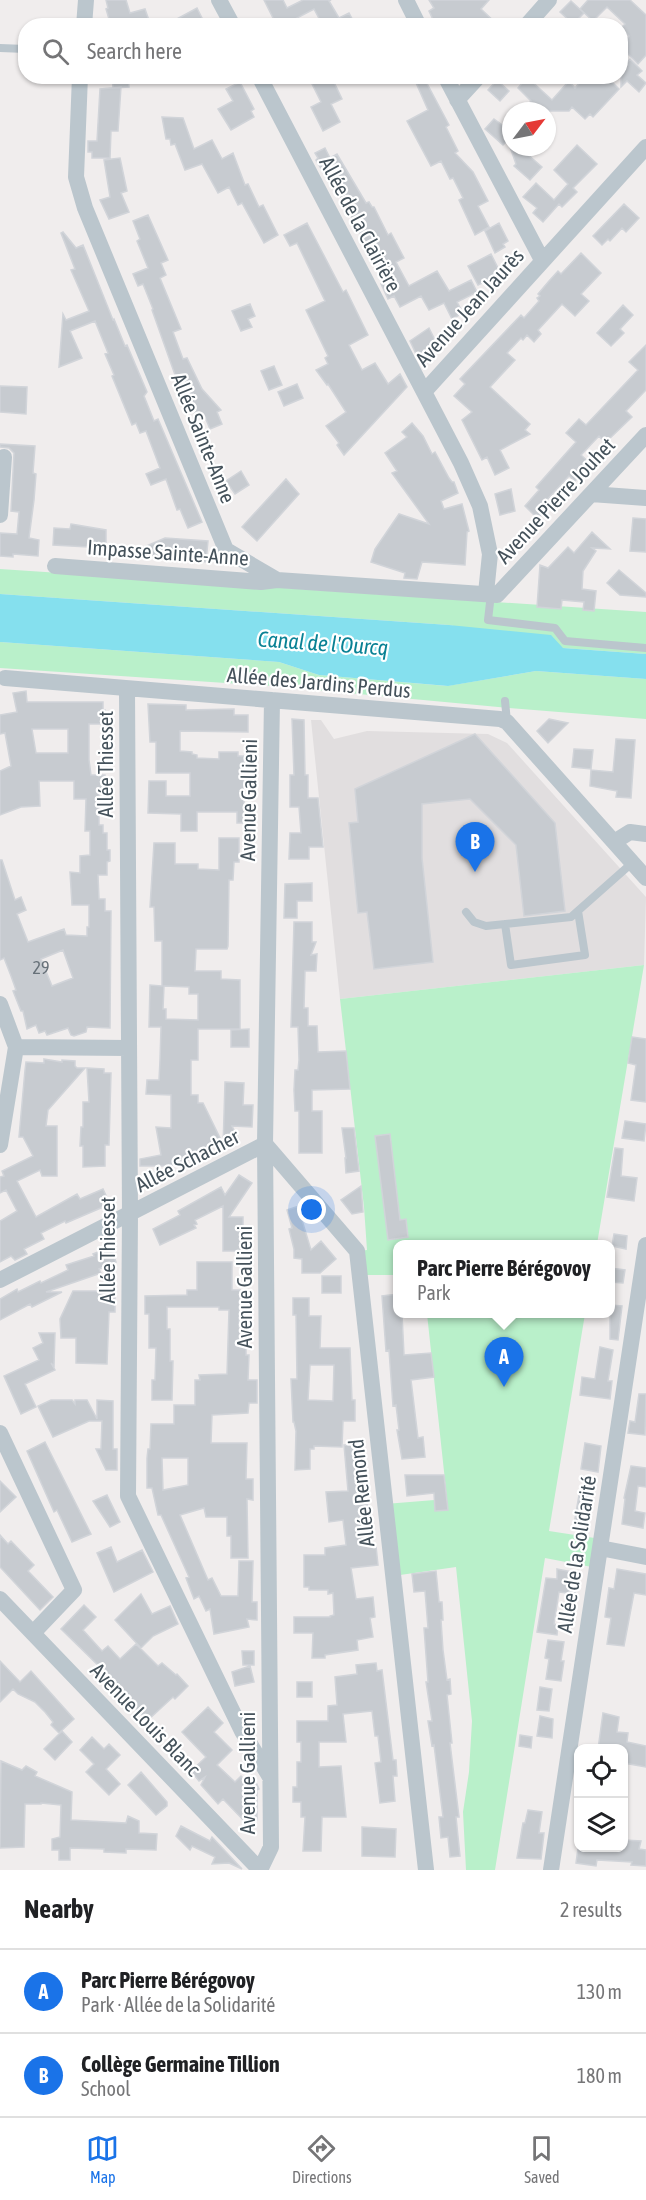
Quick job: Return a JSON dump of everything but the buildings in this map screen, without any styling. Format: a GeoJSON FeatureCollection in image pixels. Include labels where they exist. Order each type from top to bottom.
{"type":"FeatureCollection","features":[{"type":"Feature","properties":{"kind":"street"},"geometry":{"type":"LineString","coordinates":[[85,18],[86,0]]}},
{"type":"Feature","properties":{"kind":"street"},"geometry":{"type":"LineString","coordinates":[[219,0],[229,18]]}},
{"type":"Feature","properties":{"kind":"street"},"geometry":{"type":"LineString","coordinates":[[405,0],[415,18]]}},
{"type":"Feature","properties":{"kind":"street"},"geometry":{"type":"LineString","coordinates":[[533,18],[549,0]]}},
{"type":"Feature","properties":{"kind":"street","name":"Allée Sainte-Anne"},"geometry":{"type":"LineString","coordinates":[[80,84],[76,177],[85,208],[226,550],[277,580],[492,594]]}},
{"type":"Feature","properties":{"kind":"street","name":"Allée de la Clairière"},"geometry":{"type":"LineString","coordinates":[[263,84],[424,392]]}},
{"type":"Feature","properties":{"kind":"street"},"geometry":{"type":"LineString","coordinates":[[449,84],[542,260]]}},
{"type":"Feature","properties":{"kind":"street"},"geometry":{"type":"LineString","coordinates":[[457,100],[472,84]]}},
{"type":"Feature","properties":{"kind":"street","name":"Avenue Jean Jaurès"},"geometry":{"type":"LineString","coordinates":[[492,594],[490,554],[480,506],[461,463],[424,392],[646,147]]}},
{"type":"Feature","properties":{"kind":"street","name":"Avenue Pierre Jouhet"},"geometry":{"type":"LineString","coordinates":[[492,594],[646,435]]}},
{"type":"Feature","properties":{"kind":"street"},"geometry":{"type":"LineString","coordinates":[[0,515],[4,457]]}},
{"type":"Feature","properties":{"kind":"street"},"geometry":{"type":"LineString","coordinates":[[591,494],[646,498]]}},
{"type":"Feature","properties":{"kind":"street","name":"Impasse Sainte-Anne"},"geometry":{"type":"LineString","coordinates":[[55,566],[261,582],[277,580]]}},
{"type":"Feature","properties":{"kind":"street","name":"Allée des Jardins Perdus"},"geometry":{"type":"LineString","coordinates":[[5,678],[500,719],[507,722]]}},
{"type":"Feature","properties":{"kind":"street","name":"Allée Thiesset"},"geometry":{"type":"LineString","coordinates":[[127,689],[130,1214],[128,1496],[242,1731],[270,1777]]}},
{"type":"Feature","properties":{"kind":"street","name":"Avenue Gallieni"},"geometry":{"type":"LineString","coordinates":[[260,1870],[271,1847],[265,1144],[272,700]]}},
{"type":"Feature","properties":{"kind":"street"},"geometry":{"type":"LineString","coordinates":[[507,722],[646,878]]}},
{"type":"Feature","properties":{"kind":"street"},"geometry":{"type":"LineString","coordinates":[[614,842],[630,832],[646,834]]}},
{"type":"Feature","properties":{"kind":"street"},"geometry":{"type":"LineString","coordinates":[[0,1004],[16,1047],[0,1145]]}},
{"type":"Feature","properties":{"kind":"street"},"geometry":{"type":"LineString","coordinates":[[16,1047],[128,1048]]}},
{"type":"Feature","properties":{"kind":"street","name":"Allée Schacher"},"geometry":{"type":"LineString","coordinates":[[0,1280],[265,1144]]}},
{"type":"Feature","properties":{"kind":"street","name":"Allée Remond"},"geometry":{"type":"LineString","coordinates":[[265,1144],[357,1251],[426,1870]]}},
{"type":"Feature","properties":{"kind":"street","name":"Allée de la Solidarité"},"geometry":{"type":"LineString","coordinates":[[551,1870],[646,1245]]}},
{"type":"Feature","properties":{"kind":"street"},"geometry":{"type":"LineString","coordinates":[[0,1433],[74,1590],[33,1633]]}},
{"type":"Feature","properties":{"kind":"street"},"geometry":{"type":"LineString","coordinates":[[600,1548],[646,1557]]}},
{"type":"Feature","properties":{"kind":"street","name":"Avenue Louis Blanc"},"geometry":{"type":"LineString","coordinates":[[0,1599],[260,1870]]}},
{"type":"Feature","properties":{"kind":"lane"},"geometry":{"type":"LineString","coordinates":[[0,48],[18,49]]}},
{"type":"Feature","properties":{"kind":"lane"},"geometry":{"type":"LineString","coordinates":[[492,594],[488,621],[555,628],[565,641],[646,648]]}},
{"type":"Feature","properties":{"kind":"lane"},"geometry":{"type":"LineString","coordinates":[[505,701],[507,722]]}},
{"type":"Feature","properties":{"kind":"lane"},"geometry":{"type":"LineString","coordinates":[[466,912],[474,922],[486,926],[571,917],[632,863]]}},
{"type":"Feature","properties":{"kind":"lane"},"geometry":{"type":"LineString","coordinates":[[505,924],[511,965],[585,955],[578,911]]}},
{"type":"Feature","properties":{"kind":"shaded area"},"geometry":{"type":"Polygon","coordinates":[[[311,720],[321,720],[334,739],[367,731],[488,734],[507,743],[646,897],[644,965],[340,999],[311,720]]]}},
{"type":"Feature","properties":{"kind":"green space"},"geometry":{"type":"Polygon","coordinates":[[[0,569],[646,612],[646,654],[563,648],[449,625],[0,594],[0,569]]]}},
{"type":"Feature","properties":{"kind":"green space"},"geometry":{"type":"Polygon","coordinates":[[[0,642],[279,662],[319,675],[447,686],[536,671],[646,679],[646,719],[273,686],[0,668],[0,642]]]}},
{"type":"Feature","properties":{"kind":"green space"},"geometry":{"type":"Polygon","coordinates":[[[644,965],[598,1240],[393,1240],[393,1275],[360,1275],[357,1251],[367,1250],[364,1207],[340,999],[644,965]]]}},
{"type":"Feature","properties":{"kind":"green space"},"geometry":{"type":"Polygon","coordinates":[[[427,1318],[584,1318],[549,1531],[601,1539],[597,1568],[545,1558],[495,1870],[466,1870],[463,1812],[469,1772],[472,1721],[456,1567],[393,1576],[385,1504],[447,1499],[427,1318]]]}},
{"type":"Feature","properties":{"kind":"water","name":"Canal de l'Ourcq"},"geometry":{"type":"Polygon","coordinates":[[[0,594],[449,625],[551,635],[563,648],[646,654],[646,679],[536,671],[448,686],[319,675],[279,662],[0,642],[0,594]]]}},
{"type":"Feature","properties":{"kind":"place","name":"Collège Germaine Tillion"},"geometry":{"type":"Point","coordinates":[475,872]}},
{"type":"Feature","properties":{"kind":"place","name":"Parc Pierre Bérégovoy"},"geometry":{"type":"Point","coordinates":[504,1387]}}]}
